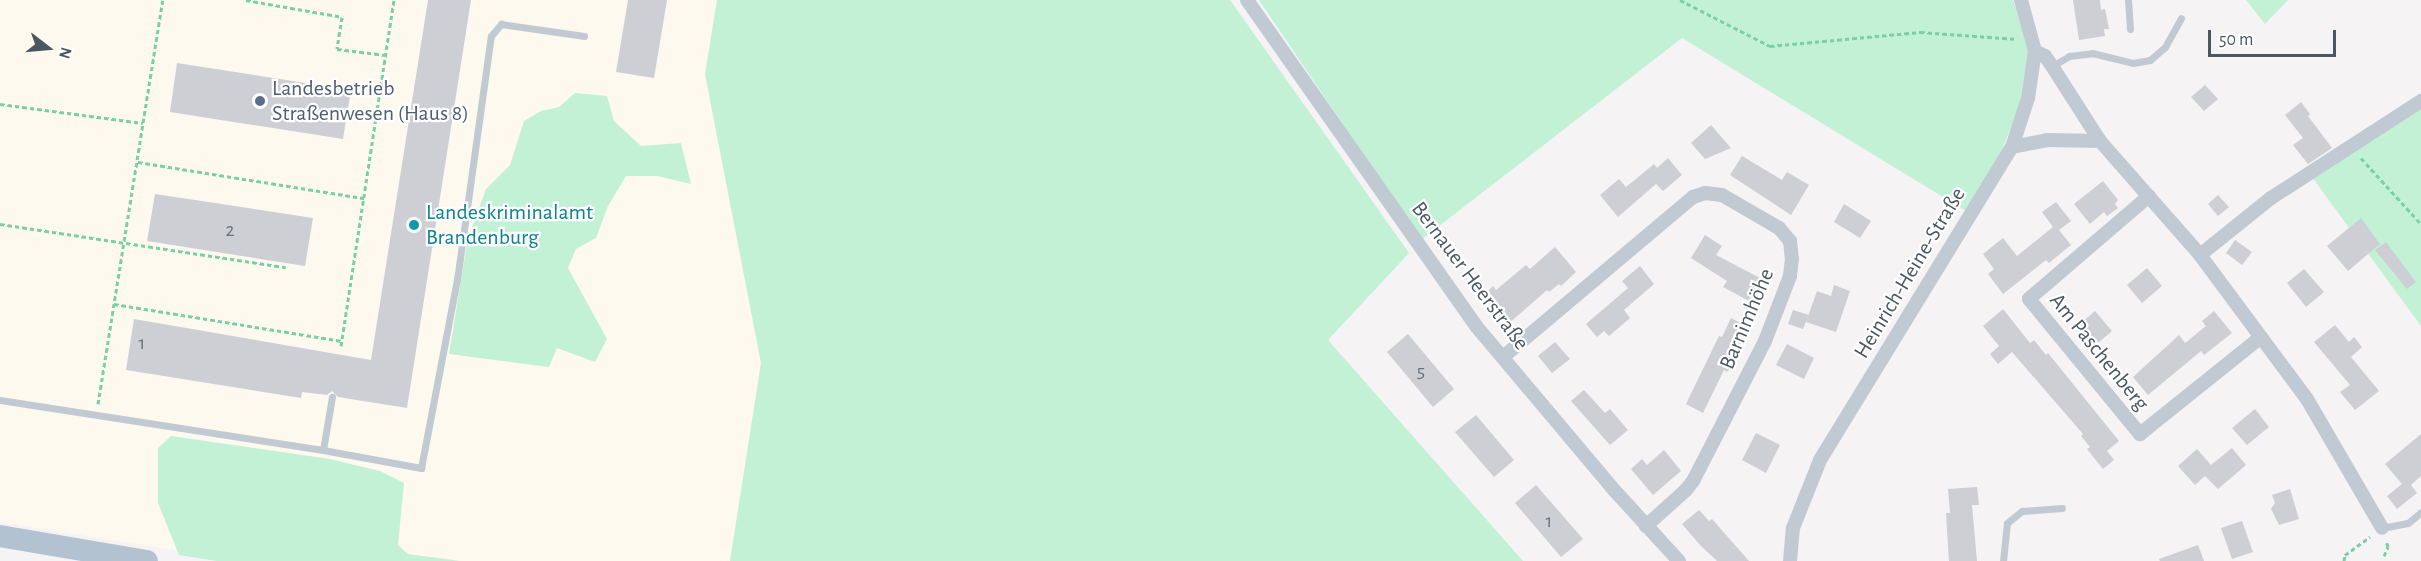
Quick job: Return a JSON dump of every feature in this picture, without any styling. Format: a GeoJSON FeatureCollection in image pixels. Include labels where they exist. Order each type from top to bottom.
{"type":"FeatureCollection","features":[{"type":"Feature","properties":{"kind":"main road"},"geometry":{"type":"LineString","coordinates":[[0,536],[147,561]]}},
{"type":"Feature","properties":{"kind":"street","name":"Bernauer Heerstraße"},"geometry":{"type":"LineString","coordinates":[[1247,0],[1476,326],[1646,526],[1679,561]]}},
{"type":"Feature","properties":{"kind":"street","name":"Heinrich-Heine-Straße"},"geometry":{"type":"LineString","coordinates":[[1790,561],[1793,528],[1804,494],[1820,460],[2012,147],[2028,98],[2034,45],[2021,0]]}},
{"type":"Feature","properties":{"kind":"street"},"geometry":{"type":"LineString","coordinates":[[2034,45],[2052,66],[2100,141],[2200,255],[2307,399],[2382,528]]}},
{"type":"Feature","properties":{"kind":"street"},"geometry":{"type":"LineString","coordinates":[[2200,255],[2271,198],[2421,100]]}},
{"type":"Feature","properties":{"kind":"street"},"geometry":{"type":"LineString","coordinates":[[2012,147],[2047,140],[2100,141]]}},
{"type":"Feature","properties":{"kind":"street","name":"Barnimhöhe"},"geometry":{"type":"LineString","coordinates":[[1503,357],[1693,197],[1705,193],[1722,195],[1779,228],[1790,241],[1792,259],[1790,276],[1765,341],[1693,481],[1646,526]]}},
{"type":"Feature","properties":{"kind":"street","name":"Am Paschenberg"},"geometry":{"type":"LineString","coordinates":[[2149,196],[2029,299],[2140,434],[2261,337]]}},
{"type":"Feature","properties":{"kind":"lane"},"geometry":{"type":"LineString","coordinates":[[2128,0],[2130,29]]}},
{"type":"Feature","properties":{"kind":"lane"},"geometry":{"type":"LineString","coordinates":[[2052,66],[2069,56],[2092,53],[2133,63],[2150,60],[2165,47],[2181,18]]}},
{"type":"Feature","properties":{"kind":"lane"},"geometry":{"type":"LineString","coordinates":[[0,400],[323,450],[421,468],[457,280],[491,36],[501,24],[584,36]]}},
{"type":"Feature","properties":{"kind":"lane"},"geometry":{"type":"LineString","coordinates":[[323,450],[332,397]]}},
{"type":"Feature","properties":{"kind":"lane"},"geometry":{"type":"LineString","coordinates":[[2003,561],[2007,523],[2022,511],[2062,507]]}},
{"type":"Feature","properties":{"kind":"lane"},"geometry":{"type":"LineString","coordinates":[[2382,528],[2408,524],[2421,512]]}},
{"type":"Feature","properties":{"kind":"path"},"geometry":{"type":"LineString","coordinates":[[96,415],[163,0]]}},
{"type":"Feature","properties":{"kind":"path"},"geometry":{"type":"LineString","coordinates":[[246,0],[342,17],[337,49],[386,55]]}},
{"type":"Feature","properties":{"kind":"path"},"geometry":{"type":"LineString","coordinates":[[341,346],[394,0]]}},
{"type":"Feature","properties":{"kind":"path"},"geometry":{"type":"LineString","coordinates":[[1680,0],[1770,46],[1920,32],[2034,45]]}},
{"type":"Feature","properties":{"kind":"path"},"geometry":{"type":"LineString","coordinates":[[0,104],[143,123]]}},
{"type":"Feature","properties":{"kind":"path"},"geometry":{"type":"LineString","coordinates":[[2350,146],[2421,224]]}},
{"type":"Feature","properties":{"kind":"path"},"geometry":{"type":"LineString","coordinates":[[138,162],[364,198]]}},
{"type":"Feature","properties":{"kind":"path"},"geometry":{"type":"LineString","coordinates":[[0,224],[286,267]]}},
{"type":"Feature","properties":{"kind":"path"},"geometry":{"type":"LineString","coordinates":[[114,304],[342,341]]}},
{"type":"Feature","properties":{"kind":"path"},"geometry":{"type":"LineString","coordinates":[[2344,561],[2345,555],[2382,528]]}},
{"type":"Feature","properties":{"kind":"path"},"geometry":{"type":"LineString","coordinates":[[2384,556],[2388,548]]}},
{"type":"Feature","properties":{"kind":"shaded area"},"geometry":{"type":"Polygon","coordinates":[[[0,0],[717,0],[705,74],[761,363],[730,561],[241,561],[0,522],[0,0]]]}},
{"type":"Feature","properties":{"kind":"green space"},"geometry":{"type":"Polygon","coordinates":[[[717,0],[1230,0],[1409,253],[1328,340],[1523,561],[730,561],[761,363],[705,74],[717,0]]]}},
{"type":"Feature","properties":{"kind":"green space"},"geometry":{"type":"Polygon","coordinates":[[[1259,0],[2013,0],[2029,49],[2019,106],[2002,150],[1966,211],[1682,38],[1421,240],[1259,0]]]}},
{"type":"Feature","properties":{"kind":"green space"},"geometry":{"type":"Polygon","coordinates":[[[2246,0],[2288,0],[2265,24],[2246,0]]]}},
{"type":"Feature","properties":{"kind":"green space"},"geometry":{"type":"Polygon","coordinates":[[[575,93],[607,96],[614,121],[641,146],[681,143],[691,184],[657,176],[626,176],[608,206],[596,238],[576,249],[568,268],[607,339],[595,362],[557,348],[549,367],[449,354],[468,238],[486,189],[510,165],[524,121],[541,111],[559,107],[575,93]]]}},
{"type":"Feature","properties":{"kind":"green space"},"geometry":{"type":"Polygon","coordinates":[[[2421,105],[2421,326],[2312,177],[2421,105]]]}},
{"type":"Feature","properties":{"kind":"green space"},"geometry":{"type":"Polygon","coordinates":[[[171,436],[330,459],[380,471],[404,483],[398,545],[408,554],[460,561],[217,561],[179,555],[158,503],[158,448],[171,436]]]}},
{"type":"Feature","properties":{"kind":"building","name":"Landeskriminalamt Brandenburg"},"geometry":{"type":"Polygon","coordinates":[[[428,0],[471,0],[407,408],[338,397],[332,391],[327,395],[302,392],[301,398],[126,370],[134,319],[371,360],[428,0]]]}},
{"type":"Feature","properties":{"kind":"building"},"geometry":{"type":"Polygon","coordinates":[[[628,0],[667,0],[654,78],[616,72],[628,0]]]}},
{"type":"Feature","properties":{"kind":"building"},"geometry":{"type":"Polygon","coordinates":[[[2073,0],[2100,0],[2101,10],[2105,9],[2109,29],[2104,29],[2105,36],[2079,40],[2073,0]]]}},
{"type":"Feature","properties":{"kind":"building","name":"Landesbetrieb Straßenwesen (Haus 8)"},"geometry":{"type":"Polygon","coordinates":[[[177,63],[351,90],[343,139],[170,112],[177,63]]]}},
{"type":"Feature","properties":{"kind":"building"},"geometry":{"type":"Polygon","coordinates":[[[2205,85],[2218,99],[2204,111],[2191,97],[2205,85]]]}},
{"type":"Feature","properties":{"kind":"building"},"geometry":{"type":"Polygon","coordinates":[[[2301,102],[2310,114],[2308,116],[2332,148],[2308,164],[2293,145],[2303,138],[2285,115],[2301,102]]]}},
{"type":"Feature","properties":{"kind":"building"},"geometry":{"type":"Polygon","coordinates":[[[1711,125],[1731,148],[1705,159],[1691,143],[1711,125]]]}},
{"type":"Feature","properties":{"kind":"building"},"geometry":{"type":"Polygon","coordinates":[[[1742,156],[1782,180],[1787,172],[1809,185],[1791,215],[1730,175],[1742,156]]]}},
{"type":"Feature","properties":{"kind":"building"},"geometry":{"type":"Polygon","coordinates":[[[1668,158],[1682,175],[1663,191],[1656,184],[1618,217],[1600,195],[1619,179],[1626,187],[1654,164],[1657,168],[1668,158]]]}},
{"type":"Feature","properties":{"kind":"building"},"geometry":{"type":"Polygon","coordinates":[[[2103,181],[2118,200],[2115,204],[2118,208],[2107,216],[2104,212],[2090,224],[2074,204],[2103,181]]]}},
{"type":"Feature","properties":{"kind":"building"},"geometry":{"type":"Polygon","coordinates":[[[155,194],[313,218],[305,266],[147,241],[155,194]]]}},
{"type":"Feature","properties":{"kind":"building"},"geometry":{"type":"Polygon","coordinates":[[[2218,195],[2229,207],[2218,216],[2208,204],[2218,195]]]}},
{"type":"Feature","properties":{"kind":"building"},"geometry":{"type":"Polygon","coordinates":[[[2056,202],[2071,221],[2059,230],[2071,245],[2049,263],[2046,260],[2003,294],[1988,274],[1994,269],[1983,254],[2003,238],[2017,256],[2053,227],[2042,212],[2056,202]]]}},
{"type":"Feature","properties":{"kind":"building"},"geometry":{"type":"Polygon","coordinates":[[[1844,204],[1871,221],[1860,238],[1834,222],[1844,204]]]}},
{"type":"Feature","properties":{"kind":"building"},"geometry":{"type":"Polygon","coordinates":[[[2361,218],[2380,244],[2348,271],[2327,246],[2361,218]]]}},
{"type":"Feature","properties":{"kind":"building"},"geometry":{"type":"Polygon","coordinates":[[[1705,235],[1722,246],[1716,255],[1760,278],[1749,301],[1723,287],[1727,281],[1691,258],[1705,235]]]}},
{"type":"Feature","properties":{"kind":"building"},"geometry":{"type":"Polygon","coordinates":[[[2235,240],[2252,252],[2242,265],[2226,253],[2235,240]]]}},
{"type":"Feature","properties":{"kind":"building"},"geometry":{"type":"Polygon","coordinates":[[[2386,242],[2416,282],[2407,289],[2375,250],[2386,242]]]}},
{"type":"Feature","properties":{"kind":"building"},"geometry":{"type":"Polygon","coordinates":[[[1555,247],[1576,272],[1561,286],[1559,284],[1549,292],[1547,290],[1507,325],[1483,296],[1493,286],[1496,290],[1526,265],[1530,269],[1555,247]]]}},
{"type":"Feature","properties":{"kind":"building"},"geometry":{"type":"Polygon","coordinates":[[[1640,266],[1654,284],[1624,310],[1630,318],[1609,336],[1604,331],[1597,337],[1586,324],[1628,288],[1622,281],[1640,266]]]}},
{"type":"Feature","properties":{"kind":"building"},"geometry":{"type":"Polygon","coordinates":[[[2147,268],[2162,286],[2142,303],[2127,285],[2147,268]]]}},
{"type":"Feature","properties":{"kind":"building"},"geometry":{"type":"Polygon","coordinates":[[[2304,269],[2324,292],[2306,307],[2287,283],[2304,269]]]}},
{"type":"Feature","properties":{"kind":"building"},"geometry":{"type":"Polygon","coordinates":[[[1834,285],[1850,291],[1836,332],[1806,322],[1817,291],[1831,296],[1834,285]]]}},
{"type":"Feature","properties":{"kind":"building"},"geometry":{"type":"Polygon","coordinates":[[[2003,309],[2030,343],[2034,340],[2046,355],[2048,353],[2119,441],[2107,451],[2114,460],[2103,469],[2087,449],[2090,447],[2081,436],[2083,434],[2012,352],[1998,364],[1990,354],[1999,346],[1983,326],[2003,309]]]}},
{"type":"Feature","properties":{"kind":"building"},"geometry":{"type":"Polygon","coordinates":[[[1793,310],[1809,315],[1803,329],[1788,324],[1793,310]]]}},
{"type":"Feature","properties":{"kind":"building"},"geometry":{"type":"Polygon","coordinates":[[[2095,311],[2112,331],[2092,348],[2075,328],[2095,311]]]}},
{"type":"Feature","properties":{"kind":"building"},"geometry":{"type":"Polygon","coordinates":[[[2214,311],[2232,333],[2204,355],[2201,351],[2148,395],[2133,377],[2179,335],[2185,343],[2206,326],[2202,321],[2214,311]]]}},
{"type":"Feature","properties":{"kind":"building"},"geometry":{"type":"Polygon","coordinates":[[[1731,318],[1748,327],[1728,372],[1724,370],[1703,413],[1686,404],[1719,336],[1722,337],[1731,318]]]}},
{"type":"Feature","properties":{"kind":"building"},"geometry":{"type":"Polygon","coordinates":[[[2335,325],[2349,342],[2354,337],[2362,347],[2351,357],[2379,391],[2355,410],[2340,392],[2350,385],[2314,342],[2335,325]]]}},
{"type":"Feature","properties":{"kind":"building"},"geometry":{"type":"Polygon","coordinates":[[[1408,334],[1454,389],[1433,407],[1387,352],[1408,334]]]}},
{"type":"Feature","properties":{"kind":"building"},"geometry":{"type":"Polygon","coordinates":[[[1555,342],[1570,359],[1552,373],[1538,356],[1555,342]]]}},
{"type":"Feature","properties":{"kind":"building"},"geometry":{"type":"Polygon","coordinates":[[[1787,344],[1814,358],[1804,379],[1776,365],[1787,344]]]}},
{"type":"Feature","properties":{"kind":"building"},"geometry":{"type":"Polygon","coordinates":[[[1584,390],[1605,413],[1610,409],[1628,430],[1610,445],[1571,401],[1584,390]]]}},
{"type":"Feature","properties":{"kind":"building"},"geometry":{"type":"Polygon","coordinates":[[[2255,409],[2269,427],[2247,445],[2232,428],[2255,409]]]}},
{"type":"Feature","properties":{"kind":"building"},"geometry":{"type":"Polygon","coordinates":[[[1476,415],[1514,460],[1494,477],[1455,432],[1476,415]]]}},
{"type":"Feature","properties":{"kind":"building"},"geometry":{"type":"Polygon","coordinates":[[[1756,433],[1780,445],[1766,473],[1742,460],[1756,433]]]}},
{"type":"Feature","properties":{"kind":"building"},"geometry":{"type":"Polygon","coordinates":[[[2421,434],[2421,476],[2411,485],[2417,493],[2397,509],[2387,496],[2402,484],[2385,464],[2421,434]]]}},
{"type":"Feature","properties":{"kind":"building"},"geometry":{"type":"Polygon","coordinates":[[[2232,448],[2246,465],[2218,489],[2205,476],[2195,485],[2178,466],[2197,449],[2211,465],[2232,448]]]}},
{"type":"Feature","properties":{"kind":"building"},"geometry":{"type":"Polygon","coordinates":[[[1664,450],[1681,471],[1653,495],[1631,469],[1642,459],[1647,465],[1664,450]]]}},
{"type":"Feature","properties":{"kind":"building"},"geometry":{"type":"Polygon","coordinates":[[[1536,485],[1583,539],[1561,557],[1515,503],[1536,485]]]}},
{"type":"Feature","properties":{"kind":"building"},"geometry":{"type":"Polygon","coordinates":[[[1977,487],[1979,505],[1972,505],[1977,561],[1949,561],[1946,513],[1950,513],[1948,489],[1977,487]]]}},
{"type":"Feature","properties":{"kind":"building"},"geometry":{"type":"Polygon","coordinates":[[[2290,489],[2299,519],[2279,525],[2271,509],[2275,503],[2272,495],[2290,489]]]}},
{"type":"Feature","properties":{"kind":"building"},"geometry":{"type":"Polygon","coordinates":[[[1699,510],[1709,521],[1712,519],[1749,561],[1717,561],[1700,545],[1682,524],[1699,510]]]}},
{"type":"Feature","properties":{"kind":"building"},"geometry":{"type":"Polygon","coordinates":[[[2242,521],[2253,552],[2232,559],[2221,528],[2242,521]]]}},
{"type":"Feature","properties":{"kind":"building"},"geometry":{"type":"Polygon","coordinates":[[[2198,545],[2204,561],[2160,561],[2159,559],[2198,545]]]}},
{"type":"Feature","properties":{"kind":"place","name":"Landesbetrieb Straßenwesen (Haus 8)"},"geometry":{"type":"Point","coordinates":[260,101]}},
{"type":"Feature","properties":{"kind":"place","name":"Landeskriminalamt Brandenburg"},"geometry":{"type":"Point","coordinates":[414,225]}}]}
